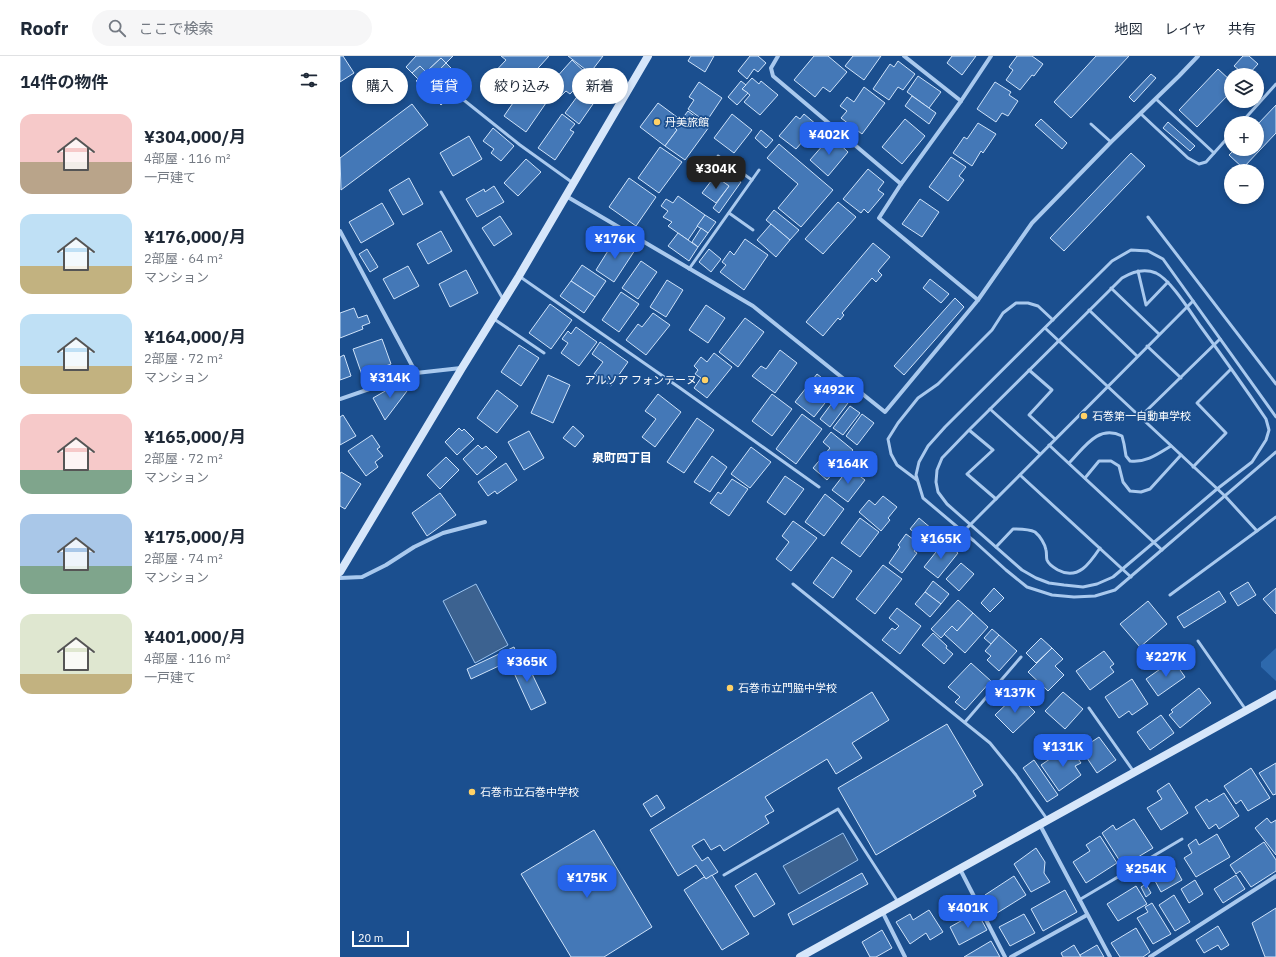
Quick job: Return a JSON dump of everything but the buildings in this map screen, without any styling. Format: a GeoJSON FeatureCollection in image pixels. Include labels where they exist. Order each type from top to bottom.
{"type":"FeatureCollection","features":[{"type":"Feature","properties":{"kind":"street"},"geometry":{"type":"LineString","coordinates":[[340,572],[492,318],[519,276],[648,56]]}},
{"type":"Feature","properties":{"kind":"street"},"geometry":{"type":"LineString","coordinates":[[778,56],[771,68],[773,76],[901,184]]}},
{"type":"Feature","properties":{"kind":"street"},"geometry":{"type":"LineString","coordinates":[[904,56],[961,101]]}},
{"type":"Feature","properties":{"kind":"street"},"geometry":{"type":"LineString","coordinates":[[978,300],[879,218],[901,184],[961,101],[991,56]]}},
{"type":"Feature","properties":{"kind":"street"},"geometry":{"type":"LineString","coordinates":[[566,196],[753,306],[885,412],[978,300],[1032,223],[1198,56]]}},
{"type":"Feature","properties":{"kind":"street"},"geometry":{"type":"LineString","coordinates":[[340,231],[416,373]]}},
{"type":"Feature","properties":{"kind":"street"},"geometry":{"type":"LineString","coordinates":[[340,399],[416,373],[462,368]]}},
{"type":"Feature","properties":{"kind":"street"},"geometry":{"type":"LineString","coordinates":[[340,578],[362,577],[386,565],[414,547],[444,533],[485,522]]}},
{"type":"Feature","properties":{"kind":"street"},"geometry":{"type":"LineString","coordinates":[[800,957],[1276,694]]}},
{"type":"Feature","properties":{"kind":"street"},"geometry":{"type":"LineString","coordinates":[[1039,824],[1110,957]]}},
{"type":"Feature","properties":{"kind":"street"},"geometry":{"type":"LineString","coordinates":[[959,868],[1005,957]]}},
{"type":"Feature","properties":{"kind":"street"},"geometry":{"type":"LineString","coordinates":[[1150,957],[1276,876]]}},
{"type":"Feature","properties":{"kind":"street"},"geometry":{"type":"LineString","coordinates":[[882,911],[905,957]]}},
{"type":"Feature","properties":{"kind":"street"},"geometry":{"type":"LineString","coordinates":[[1011,957],[1087,915]]}},
{"type":"Feature","properties":{"kind":"lane"},"geometry":{"type":"LineString","coordinates":[[1247,116],[1276,84]]}},
{"type":"Feature","properties":{"kind":"lane"},"geometry":{"type":"LineString","coordinates":[[1156,99],[1214,153]]}},
{"type":"Feature","properties":{"kind":"lane"},"geometry":{"type":"LineString","coordinates":[[469,104],[520,145],[573,183]]}},
{"type":"Feature","properties":{"kind":"lane"},"geometry":{"type":"LineString","coordinates":[[1140,114],[1188,158],[1199,164],[1206,162],[1224,142]]}},
{"type":"Feature","properties":{"kind":"lane"},"geometry":{"type":"LineString","coordinates":[[1091,124],[1112,142]]}},
{"type":"Feature","properties":{"kind":"lane"},"geometry":{"type":"LineString","coordinates":[[718,156],[752,180]]}},
{"type":"Feature","properties":{"kind":"lane"},"geometry":{"type":"LineString","coordinates":[[689,268],[759,170]]}},
{"type":"Feature","properties":{"kind":"lane"},"geometry":{"type":"LineString","coordinates":[[441,192],[503,300]]}},
{"type":"Feature","properties":{"kind":"lane"},"geometry":{"type":"LineString","coordinates":[[729,213],[752,230]]}},
{"type":"Feature","properties":{"kind":"lane"},"geometry":{"type":"LineString","coordinates":[[1148,217],[1276,384]]}},
{"type":"Feature","properties":{"kind":"lane"},"geometry":{"type":"LineString","coordinates":[[1276,417],[1163,259],[1148,251],[1131,250],[1112,261],[945,427],[928,446],[919,462],[916,475],[923,498],[1027,587],[1052,594],[1074,597],[1095,596],[1115,590],[1276,452]]}},
{"type":"Feature","properties":{"kind":"lane"},"geometry":{"type":"LineString","coordinates":[[1138,271],[1146,305],[1168,282]]}},
{"type":"Feature","properties":{"kind":"lane"},"geometry":{"type":"LineString","coordinates":[[1138,271],[1155,272],[1168,282],[1266,419],[1269,430],[1266,440],[1252,462],[1217,489],[1113,577],[1097,584],[1083,587],[1057,584],[1036,578],[1022,570],[947,504],[938,492],[936,482],[937,470],[942,458],[1089,310],[1122,278],[1138,271]]}},
{"type":"Feature","properties":{"kind":"lane"},"geometry":{"type":"LineString","coordinates":[[519,276],[819,487]]}},
{"type":"Feature","properties":{"kind":"lane"},"geometry":{"type":"LineString","coordinates":[[1112,288],[1159,334]]}},
{"type":"Feature","properties":{"kind":"lane"},"geometry":{"type":"LineString","coordinates":[[963,532],[1193,300]]}},
{"type":"Feature","properties":{"kind":"lane"},"geometry":{"type":"LineString","coordinates":[[917,480],[897,465],[891,454],[888,439],[898,423],[918,398],[938,384],[992,330],[1003,313],[1016,303],[1028,302],[1038,306],[1053,320]]}},
{"type":"Feature","properties":{"kind":"lane"},"geometry":{"type":"LineString","coordinates":[[1089,310],[1137,356]]}},
{"type":"Feature","properties":{"kind":"lane"},"geometry":{"type":"LineString","coordinates":[[492,318],[544,353]]}},
{"type":"Feature","properties":{"kind":"lane"},"geometry":{"type":"LineString","coordinates":[[1045,328],[1225,496],[1257,531]]}},
{"type":"Feature","properties":{"kind":"lane"},"geometry":{"type":"LineString","coordinates":[[1140,417],[1220,339]]}},
{"type":"Feature","properties":{"kind":"lane"},"geometry":{"type":"LineString","coordinates":[[1147,346],[1181,378]]}},
{"type":"Feature","properties":{"kind":"lane"},"geometry":{"type":"LineString","coordinates":[[1193,467],[1226,433],[1197,403],[1231,369]]}},
{"type":"Feature","properties":{"kind":"lane"},"geometry":{"type":"LineString","coordinates":[[1030,370],[1052,390],[1029,415],[1055,438]]}},
{"type":"Feature","properties":{"kind":"lane"},"geometry":{"type":"LineString","coordinates":[[990,409],[1040,454]]}},
{"type":"Feature","properties":{"kind":"lane"},"geometry":{"type":"LineString","coordinates":[[969,430],[992,450],[967,474],[996,499]]}},
{"type":"Feature","properties":{"kind":"lane"},"geometry":{"type":"LineString","coordinates":[[1069,463],[1095,436],[1106,433],[1114,432],[1122,436],[1126,456],[1130,461],[1139,462],[1172,446]]}},
{"type":"Feature","properties":{"kind":"lane"},"geometry":{"type":"LineString","coordinates":[[1049,445],[1162,550]]}},
{"type":"Feature","properties":{"kind":"lane"},"geometry":{"type":"LineString","coordinates":[[1085,478],[1100,461],[1111,461],[1120,466],[1123,482],[1130,491],[1141,492],[1150,489],[1181,455]]}},
{"type":"Feature","properties":{"kind":"lane"},"geometry":{"type":"LineString","coordinates":[[1020,475],[1131,577]]}},
{"type":"Feature","properties":{"kind":"lane"},"geometry":{"type":"LineString","coordinates":[[1170,595],[1276,518]]}},
{"type":"Feature","properties":{"kind":"lane"},"geometry":{"type":"LineString","coordinates":[[996,547],[1013,529],[1034,531],[1044,543],[1046,558],[1050,565],[1060,571],[1070,574],[1081,570],[1090,562],[1100,548]]}},
{"type":"Feature","properties":{"kind":"lane"},"geometry":{"type":"LineString","coordinates":[[793,584],[990,743],[1016,775],[1048,820]]}},
{"type":"Feature","properties":{"kind":"lane"},"geometry":{"type":"LineString","coordinates":[[1198,641],[1246,710]]}},
{"type":"Feature","properties":{"kind":"lane"},"geometry":{"type":"LineString","coordinates":[[965,722],[1021,657]]}},
{"type":"Feature","properties":{"kind":"lane"},"geometry":{"type":"LineString","coordinates":[[1089,708],[1134,772]]}},
{"type":"Feature","properties":{"kind":"lane"},"geometry":{"type":"LineString","coordinates":[[724,875],[838,809],[898,902]]}},
{"type":"Feature","properties":{"kind":"lane"},"geometry":{"type":"LineString","coordinates":[[1079,900],[1182,839]]}},
{"type":"Feature","properties":{"kind":"shaded area"},"geometry":{"type":"Polygon","coordinates":[[[476,584],[508,645],[475,663],[443,601],[476,584]]]}},
{"type":"Feature","properties":{"kind":"shaded area"},"geometry":{"type":"Polygon","coordinates":[[[1276,648],[1276,681],[1261,667],[1261,662],[1276,648]]]}},
{"type":"Feature","properties":{"kind":"shaded area"},"geometry":{"type":"Polygon","coordinates":[[[843,833],[858,860],[799,894],[783,866],[843,833]]]}},
{"type":"Feature","properties":{"kind":"place","name":"丹美旅館"},"geometry":{"type":"Point","coordinates":[657,122]}},
{"type":"Feature","properties":{"kind":"place","name":"アルソア フォンテーヌ"},"geometry":{"type":"Point","coordinates":[705,380]}},
{"type":"Feature","properties":{"kind":"place","name":"石巻第一自動車学校"},"geometry":{"type":"Point","coordinates":[1084,416]}},
{"type":"Feature","properties":{"kind":"place","name":"石巻市立門脇中学校"},"geometry":{"type":"Point","coordinates":[730,688]}},
{"type":"Feature","properties":{"kind":"place","name":"石巻市立石巻中学校"},"geometry":{"type":"Point","coordinates":[472,792]}},
{"type":"Feature","properties":{"kind":"district","name":"泉町四丁目"},"geometry":{"type":"Point","coordinates":[622,457]}}]}
